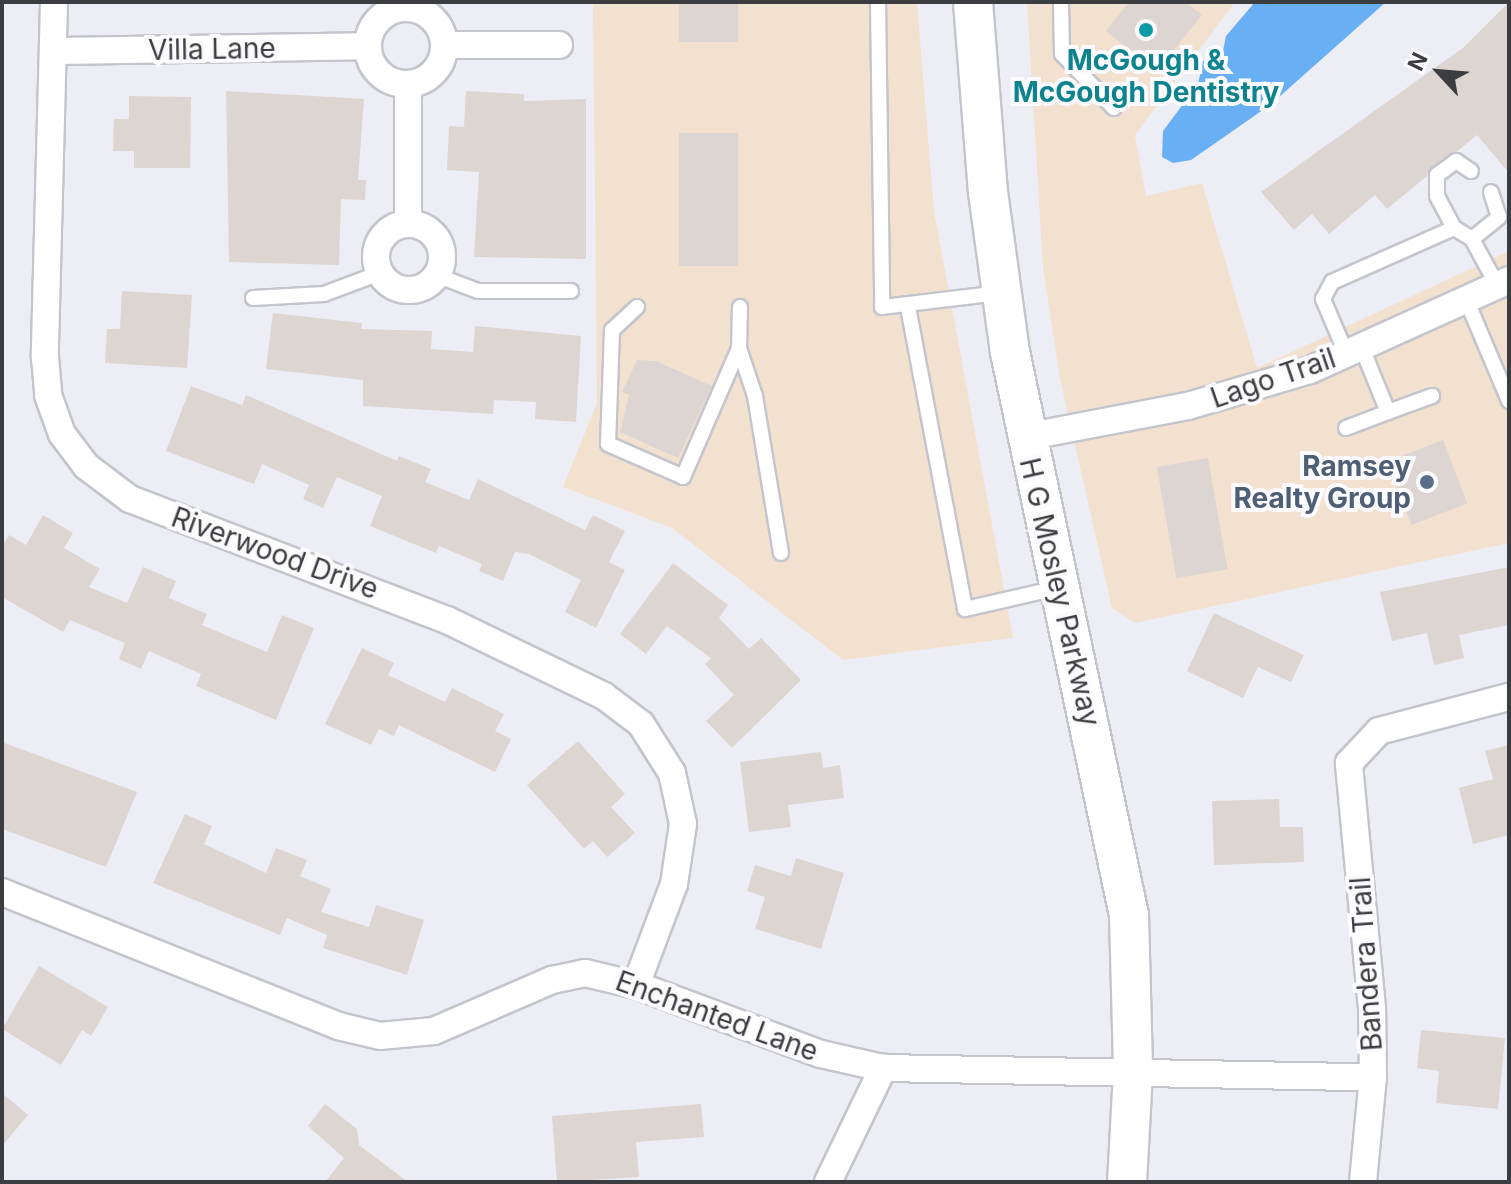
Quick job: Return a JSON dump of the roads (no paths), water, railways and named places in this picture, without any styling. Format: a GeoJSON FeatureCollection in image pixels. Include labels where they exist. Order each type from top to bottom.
{"type":"FeatureCollection","features":[{"type":"Feature","properties":{"kind":"main road","name":"H G Mosley Parkway"},"geometry":{"type":"LineString","coordinates":[[973,2],[1001,292],[1025,437],[1122,871],[1133,960],[1133,1072],[1127,1182]]}},
{"type":"Feature","properties":{"kind":"street","name":"Riverwood Drive"},"geometry":{"type":"LineString","coordinates":[[54,2],[56,51],[45,357],[48,395],[62,434],[86,466],[130,499],[434,614],[604,696],[641,724],[672,773],[683,824],[674,884],[636,985]]}},
{"type":"Feature","properties":{"kind":"street"},"geometry":{"type":"LineString","coordinates":[[407,5],[429,15],[444,45],[437,68],[408,84],[375,69],[368,46],[375,23],[407,5]]}},
{"type":"Feature","properties":{"kind":"street"},"geometry":{"type":"LineString","coordinates":[[444,45],[559,45]]}},
{"type":"Feature","properties":{"kind":"street","name":"Villa Lane"},"geometry":{"type":"LineString","coordinates":[[56,51],[368,46]]}},
{"type":"Feature","properties":{"kind":"street"},"geometry":{"type":"LineString","coordinates":[[408,84],[408,224]]}},
{"type":"Feature","properties":{"kind":"street"},"geometry":{"type":"LineString","coordinates":[[408,224],[427,230],[440,246],[436,275],[421,287],[403,289],[380,273],[376,255],[383,237],[408,224]]}},
{"type":"Feature","properties":{"kind":"street","name":"Lago Trail"},"geometry":{"type":"LineString","coordinates":[[1025,437],[1188,406],[1354,350],[1503,282]]}},
{"type":"Feature","properties":{"kind":"street","name":"Bandera Trail"},"geometry":{"type":"LineString","coordinates":[[1363,1182],[1373,1077],[1369,925],[1348,787],[1358,748],[1385,728],[1509,697]]}},
{"type":"Feature","properties":{"kind":"street","name":"Enchanted Lane"},"geometry":{"type":"LineString","coordinates":[[2,892],[366,1034],[434,1031],[571,975],[599,974],[821,1054],[883,1068],[1373,1077]]}},
{"type":"Feature","properties":{"kind":"street"},"geometry":{"type":"LineString","coordinates":[[828,1182],[883,1068]]}},
{"type":"Feature","properties":{"kind":"lane"},"geometry":{"type":"LineString","coordinates":[[878,2],[882,307],[908,307],[1001,292]]}},
{"type":"Feature","properties":{"kind":"lane"},"geometry":{"type":"LineString","coordinates":[[1061,2],[1062,54],[1114,108]]}},
{"type":"Feature","properties":{"kind":"lane"},"geometry":{"type":"LineString","coordinates":[[1471,171],[1456,161],[1437,175],[1437,196],[1454,228],[1472,239],[1503,282]]}},
{"type":"Feature","properties":{"kind":"lane"},"geometry":{"type":"LineString","coordinates":[[1472,239],[1499,217],[1491,192]]}},
{"type":"Feature","properties":{"kind":"lane"},"geometry":{"type":"LineString","coordinates":[[1388,412],[1323,299],[1332,282],[1454,228]]}},
{"type":"Feature","properties":{"kind":"lane"},"geometry":{"type":"LineString","coordinates":[[253,298],[339,291],[380,273]]}},
{"type":"Feature","properties":{"kind":"lane"},"geometry":{"type":"LineString","coordinates":[[436,275],[478,291],[571,291]]}},
{"type":"Feature","properties":{"kind":"lane"},"geometry":{"type":"LineString","coordinates":[[1466,299],[1509,401]]}},
{"type":"Feature","properties":{"kind":"lane"},"geometry":{"type":"LineString","coordinates":[[637,307],[612,330],[608,444],[683,477],[739,348]]}},
{"type":"Feature","properties":{"kind":"lane"},"geometry":{"type":"LineString","coordinates":[[740,307],[739,348],[755,396],[781,553]]}},
{"type":"Feature","properties":{"kind":"lane"},"geometry":{"type":"LineString","coordinates":[[908,307],[965,609],[1057,588]]}},
{"type":"Feature","properties":{"kind":"lane"},"geometry":{"type":"LineString","coordinates":[[1346,428],[1432,396]]}},
{"type":"Feature","properties":{"kind":"water"},"geometry":{"type":"Polygon","coordinates":[[[1255,2],[1386,2],[1270,105],[1191,160],[1173,163],[1162,157],[1163,131],[1198,84],[1203,61],[1223,51],[1226,36],[1255,2]]]}},
{"type":"Feature","properties":{"kind":"place","name":"McGough & McGough Dentistry"},"geometry":{"type":"Point","coordinates":[1146,30]}},
{"type":"Feature","properties":{"kind":"place","name":"Ramsey Realty Group"},"geometry":{"type":"Point","coordinates":[1427,482]}}]}
